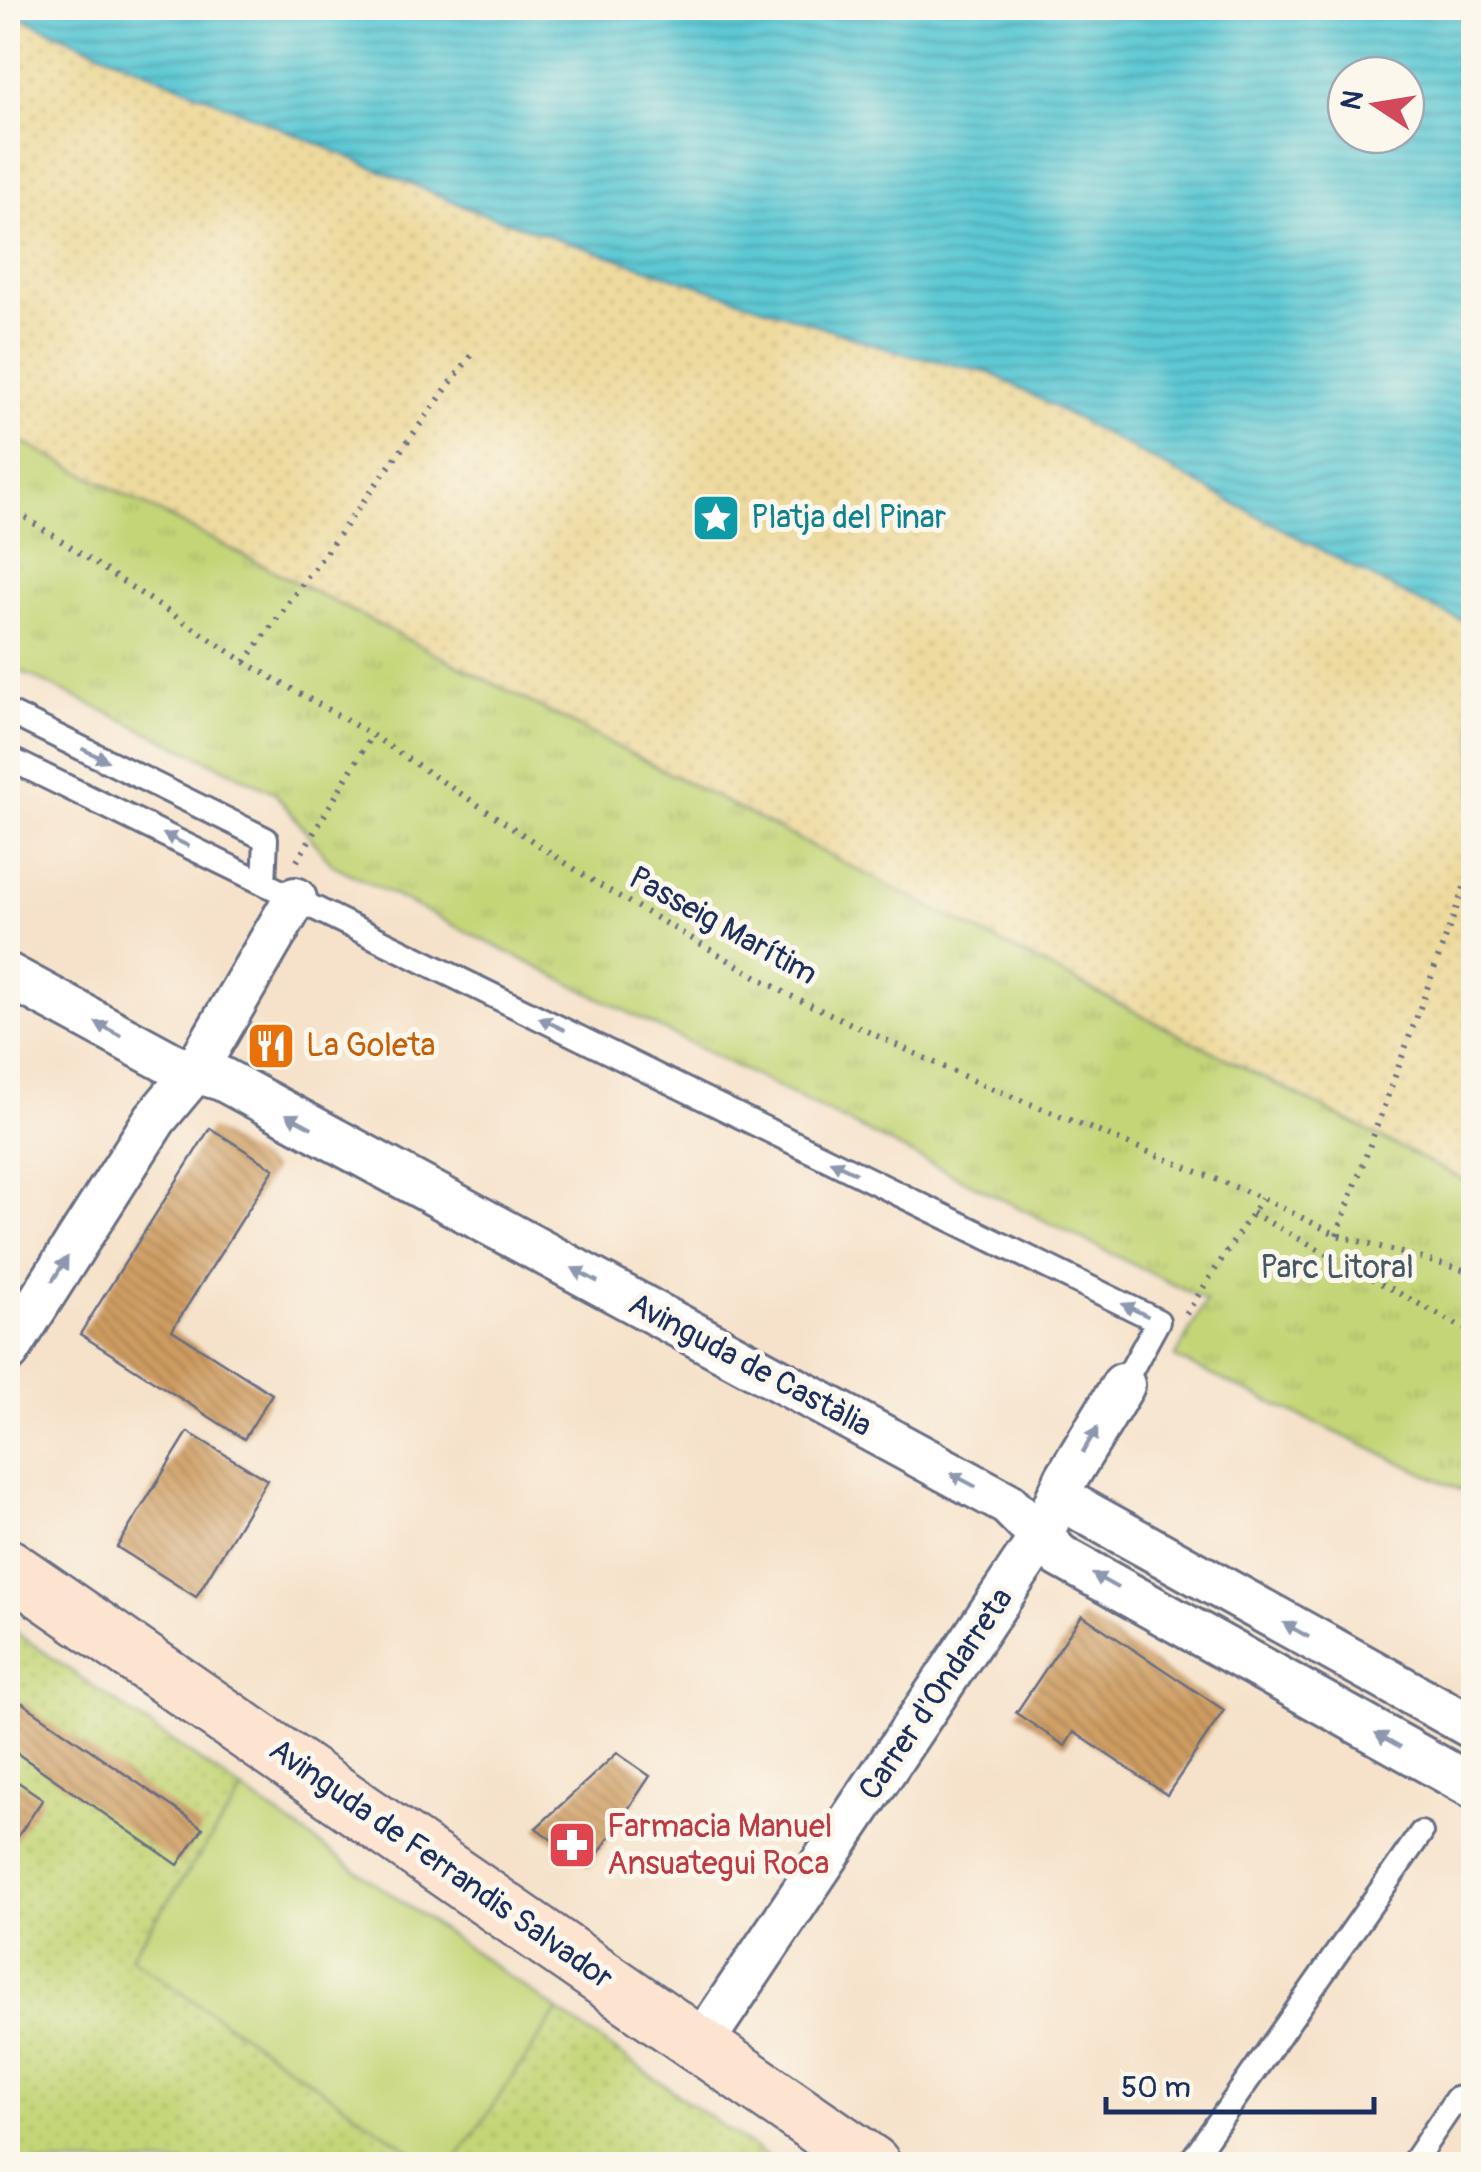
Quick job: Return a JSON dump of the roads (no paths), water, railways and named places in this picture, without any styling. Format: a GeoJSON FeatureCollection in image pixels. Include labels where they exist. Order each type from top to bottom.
{"type":"FeatureCollection","features":[{"type":"Feature","properties":{"kind":"street"},"geometry":{"type":"LineString","coordinates":[[8,1351],[155,1118],[196,1071],[279,890]]}},
{"type":"Feature","properties":{"kind":"street","name":"Avinguda de Castàlia"},"geometry":{"type":"LineString","coordinates":[[8,975],[174,1064],[222,1079],[1008,1504],[1060,1556],[1474,1787]]}},
{"type":"Feature","properties":{"kind":"street","name":"Carrer d'Ondarreta"},"geometry":{"type":"LineString","coordinates":[[701,2044],[1041,1537],[1058,1497],[1123,1385]]}},
{"type":"Feature","properties":{"kind":"street"},"geometry":{"type":"LineString","coordinates":[[1058,1497],[1474,1728]]}},
{"type":"Feature","properties":{"kind":"street","name":"Avinguda de Ferrandis Salvador"},"geometry":{"type":"LineString","coordinates":[[8,1567],[872,2164]]}},
{"type":"Feature","properties":{"kind":"lane"},"geometry":{"type":"LineString","coordinates":[[8,712],[266,838],[279,890]]}},
{"type":"Feature","properties":{"kind":"lane"},"geometry":{"type":"LineString","coordinates":[[8,758],[1158,1322],[1123,1385]]}},
{"type":"Feature","properties":{"kind":"lane"},"geometry":{"type":"LineString","coordinates":[[1189,2164],[1421,1832]]}},
{"type":"Feature","properties":{"kind":"lane"},"geometry":{"type":"LineString","coordinates":[[1412,2164],[1456,2098],[1474,2094]]}},
{"type":"Feature","properties":{"kind":"water"},"geometry":{"type":"Polygon","coordinates":[[[8,8],[1473,8],[1473,625],[1417,601],[991,373],[898,352],[476,211],[8,12],[8,8]]]}},
{"type":"Feature","properties":{"kind":"place","name":"Platja del Pinar"},"geometry":{"type":"Point","coordinates":[716,518]}},
{"type":"Feature","properties":{"kind":"place","name":"La Goleta"},"geometry":{"type":"Point","coordinates":[271,1046]}},
{"type":"Feature","properties":{"kind":"place","name":"Farmacia Manuel Ansuategui Roca"},"geometry":{"type":"Point","coordinates":[572,1845]}},
{"type":"Feature","properties":{"kind":"park label","name":"Parc Litoral"},"geometry":{"type":"Point","coordinates":[1337,1268]}}]}
